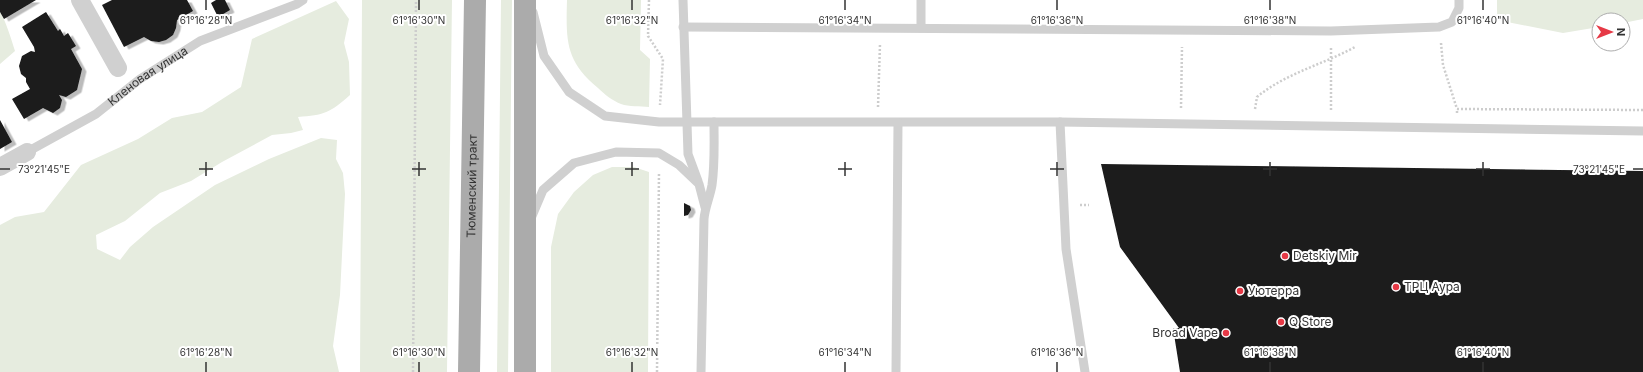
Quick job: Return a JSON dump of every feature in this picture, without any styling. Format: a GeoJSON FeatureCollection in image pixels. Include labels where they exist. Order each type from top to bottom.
{"type":"FeatureCollection","features":[{"type":"Feature","properties":{"kind":"main road","name":"Тюменский тракт"},"geometry":{"type":"LineString","coordinates":[[469,372],[474,0]]}},
{"type":"Feature","properties":{"kind":"main road"},"geometry":{"type":"LineString","coordinates":[[525,0],[525,372]]}},
{"type":"Feature","properties":{"kind":"street"},"geometry":{"type":"LineString","coordinates":[[80,0],[118,68]]}},
{"type":"Feature","properties":{"kind":"street","name":"Кленовая улица"},"geometry":{"type":"LineString","coordinates":[[0,166],[27,152]]}},
{"type":"Feature","properties":{"kind":"lane","name":"Кленовая улица"},"geometry":{"type":"LineString","coordinates":[[27,152],[96,114],[140,80],[200,42],[297,4],[303,0]]}},
{"type":"Feature","properties":{"kind":"lane"},"geometry":{"type":"LineString","coordinates":[[530,0],[544,56],[569,92],[605,116],[659,122],[1060,122],[1643,131]]}},
{"type":"Feature","properties":{"kind":"lane"},"geometry":{"type":"LineString","coordinates":[[683,0],[688,154],[699,184],[705,208],[701,372]]}},
{"type":"Feature","properties":{"kind":"lane"},"geometry":{"type":"LineString","coordinates":[[921,0],[921,28]]}},
{"type":"Feature","properties":{"kind":"lane"},"geometry":{"type":"LineString","coordinates":[[683,27],[1331,31],[1439,27],[1452,22],[1459,8],[1459,0]]}},
{"type":"Feature","properties":{"kind":"lane"},"geometry":{"type":"LineString","coordinates":[[705,208],[712,187],[714,122]]}},
{"type":"Feature","properties":{"kind":"lane"},"geometry":{"type":"LineString","coordinates":[[1060,122],[1066,249],[1085,372]]}},
{"type":"Feature","properties":{"kind":"lane"},"geometry":{"type":"LineString","coordinates":[[896,372],[898,123]]}},
{"type":"Feature","properties":{"kind":"lane"},"geometry":{"type":"LineString","coordinates":[[526,230],[543,190],[574,163],[616,152],[659,153],[679,165],[699,184]]}},
{"type":"Feature","properties":{"kind":"path"},"geometry":{"type":"LineString","coordinates":[[413,372],[416,0]]}},
{"type":"Feature","properties":{"kind":"path"},"geometry":{"type":"LineString","coordinates":[[649,0],[648,36],[662,59],[659,122]]}},
{"type":"Feature","properties":{"kind":"path"},"geometry":{"type":"LineString","coordinates":[[1439,27],[1443,64],[1457,109],[1457,128]]}},
{"type":"Feature","properties":{"kind":"path"},"geometry":{"type":"LineString","coordinates":[[877,123],[881,28]]}},
{"type":"Feature","properties":{"kind":"path"},"geometry":{"type":"LineString","coordinates":[[1253,125],[1257,97],[1269,87],[1299,71],[1332,60],[1358,46]]}},
{"type":"Feature","properties":{"kind":"path"},"geometry":{"type":"LineString","coordinates":[[1180,124],[1182,48]]}},
{"type":"Feature","properties":{"kind":"path"},"geometry":{"type":"LineString","coordinates":[[1330,126],[1331,49]]}},
{"type":"Feature","properties":{"kind":"path"},"geometry":{"type":"LineString","coordinates":[[1457,109],[1643,110]]}},
{"type":"Feature","properties":{"kind":"path"},"geometry":{"type":"LineString","coordinates":[[657,372],[659,153]]}},
{"type":"Feature","properties":{"kind":"shaded area"},"geometry":{"type":"Polygon","coordinates":[[[362,0],[452,0],[447,372],[360,372],[362,0]]]}},
{"type":"Feature","properties":{"kind":"shaded area"},"geometry":{"type":"Polygon","coordinates":[[[501,0],[512,0],[508,372],[497,372],[501,0]]]}},
{"type":"Feature","properties":{"kind":"shaded area"},"geometry":{"type":"Polygon","coordinates":[[[567,0],[641,0],[640,50],[650,59],[649,107],[627,106],[615,101],[600,90],[579,68],[573,59],[568,38],[567,0]]]}},
{"type":"Feature","properties":{"kind":"shaded area"},"geometry":{"type":"Polygon","coordinates":[[[1497,0],[1643,0],[1643,19],[1631,21],[1631,12],[1591,12],[1591,28],[1563,33],[1497,20],[1497,0]]]}},
{"type":"Feature","properties":{"kind":"shaded area"},"geometry":{"type":"Polygon","coordinates":[[[336,1],[349,19],[344,43],[349,62],[350,95],[337,106],[326,112],[298,117],[303,130],[272,135],[222,162],[191,181],[160,193],[125,221],[96,235],[97,249],[120,260],[130,247],[153,227],[215,185],[269,159],[321,138],[337,140],[336,159],[343,173],[345,194],[340,295],[333,346],[339,372],[0,372],[0,225],[15,217],[44,212],[81,165],[138,139],[172,118],[202,112],[241,87],[252,39],[336,1]]]}},
{"type":"Feature","properties":{"kind":"shaded area"},"geometry":{"type":"Polygon","coordinates":[[[0,12],[15,51],[0,64],[0,12]]]}},
{"type":"Feature","properties":{"kind":"shaded area"},"geometry":{"type":"Polygon","coordinates":[[[612,167],[634,167],[649,172],[648,372],[551,372],[551,247],[558,214],[574,192],[593,175],[612,167]]]}},
{"type":"Feature","properties":{"kind":"building"},"geometry":{"type":"Polygon","coordinates":[[[0,0],[36,0],[4,19],[0,12],[0,0]]]}},
{"type":"Feature","properties":{"kind":"building"},"geometry":{"type":"Polygon","coordinates":[[[112,0],[187,0],[193,11],[177,20],[173,35],[166,40],[159,42],[151,41],[144,37],[124,47],[102,5],[112,0]]]}},
{"type":"Feature","properties":{"kind":"building"},"geometry":{"type":"Polygon","coordinates":[[[216,0],[225,0],[230,10],[218,17],[211,3],[216,0]]]}},
{"type":"Feature","properties":{"kind":"building"},"geometry":{"type":"Polygon","coordinates":[[[46,12],[58,31],[60,29],[64,36],[68,33],[76,46],[71,49],[82,69],[77,90],[66,97],[59,95],[62,100],[60,108],[53,113],[43,108],[24,119],[12,99],[30,89],[26,82],[26,78],[21,74],[19,66],[22,56],[31,51],[35,52],[34,47],[22,27],[46,12]]]}},
{"type":"Feature","properties":{"kind":"building"},"geometry":{"type":"Polygon","coordinates":[[[0,120],[12,142],[0,149],[0,120]]]}},
{"type":"Feature","properties":{"kind":"building","name":"ТРЦ Аура"},"geometry":{"type":"Polygon","coordinates":[[[1101,164],[1643,171],[1643,372],[1180,372],[1173,328],[1179,328],[1120,247],[1101,164]]]}},
{"type":"Feature","properties":{"kind":"building"},"geometry":{"type":"Polygon","coordinates":[[[684,203],[690,206],[691,210],[688,215],[684,216],[684,203]]]}},
{"type":"Feature","properties":{"kind":"place","name":"Detskiy Mir"},"geometry":{"type":"Point","coordinates":[1285,256]}},
{"type":"Feature","properties":{"kind":"place","name":"ТРЦ Аура"},"geometry":{"type":"Point","coordinates":[1396,287]}},
{"type":"Feature","properties":{"kind":"place","name":"Уютерра"},"geometry":{"type":"Point","coordinates":[1240,291]}},
{"type":"Feature","properties":{"kind":"place","name":"Q Store"},"geometry":{"type":"Point","coordinates":[1281,322]}},
{"type":"Feature","properties":{"kind":"place","name":"Broad Vape"},"geometry":{"type":"Point","coordinates":[1226,333]}}]}
